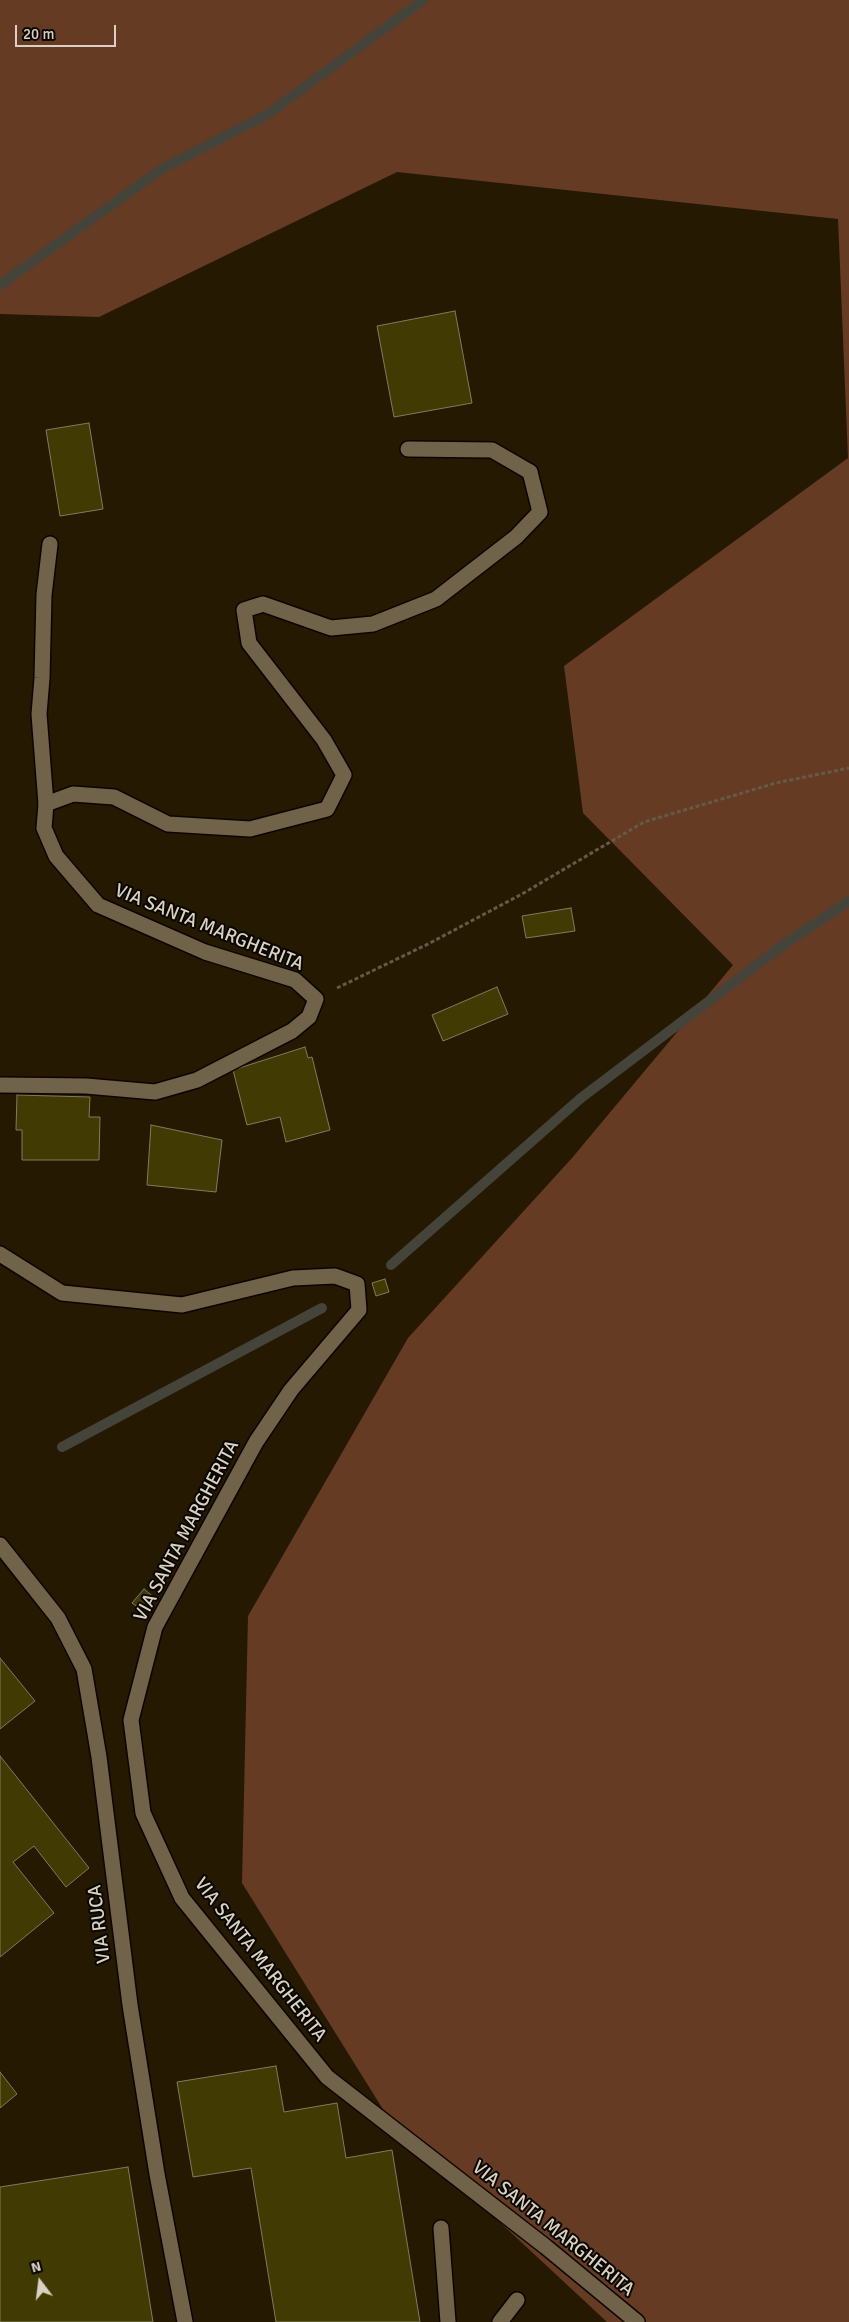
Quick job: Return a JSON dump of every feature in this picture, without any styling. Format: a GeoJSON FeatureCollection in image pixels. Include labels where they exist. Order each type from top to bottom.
{"type":"FeatureCollection","features":[{"type":"Feature","properties":{"kind":"street"},"geometry":{"type":"LineString","coordinates":[[46,804],[73,794],[114,797],[168,824],[250,829],[326,809],[344,775],[324,740],[249,643],[244,610],[263,604],[330,628],[373,624],[436,599],[516,537],[540,512],[530,472],[492,450],[408,449]]}},
{"type":"Feature","properties":{"kind":"street","name":"VIA SANTA MARGHERITA"},"geometry":{"type":"LineString","coordinates":[[50,544],[44,595],[39,714],[46,804],[44,828],[56,856],[98,905],[205,952],[295,980],[316,998]]}},
{"type":"Feature","properties":{"kind":"street"},"geometry":{"type":"LineString","coordinates":[[0,1085],[86,1086],[155,1092],[196,1080],[292,1030],[310,1017],[316,998]]}},
{"type":"Feature","properties":{"kind":"street","name":"VIA SANTA MARGHERITA"},"geometry":{"type":"LineString","coordinates":[[0,1254],[62,1292],[182,1305],[294,1278],[335,1276],[357,1284],[359,1310],[291,1390],[256,1442],[155,1627],[131,1720],[143,1813],[182,1898],[327,2077],[546,2247],[637,2322]]}},
{"type":"Feature","properties":{"kind":"street","name":"VIA RUCA"},"geometry":{"type":"LineString","coordinates":[[0,1545],[58,1618],[84,1669],[99,1757],[130,2005],[157,2174],[185,2322]]}},
{"type":"Feature","properties":{"kind":"street"},"geometry":{"type":"LineString","coordinates":[[441,2228],[448,2322]]}},
{"type":"Feature","properties":{"kind":"street"},"geometry":{"type":"LineString","coordinates":[[500,2322],[517,2300]]}},
{"type":"Feature","properties":{"kind":"path"},"geometry":{"type":"LineString","coordinates":[[316,998],[430,943],[522,894],[644,822],[776,783],[849,768]]}},
{"type":"Feature","properties":{"kind":"shaded area"},"geometry":{"type":"Polygon","coordinates":[[[0,0],[849,0],[849,2322],[607,2322],[389,2119],[242,1883],[248,1616],[408,1338],[572,1158],[733,965],[583,813],[564,666],[848,458],[838,219],[397,172],[99,317],[0,314],[0,0]]]}},
{"type":"Feature","properties":{"kind":"building"},"geometry":{"type":"Polygon","coordinates":[[[455,311],[472,403],[394,417],[377,326],[455,311]]]}},
{"type":"Feature","properties":{"kind":"building"},"geometry":{"type":"Polygon","coordinates":[[[89,423],[103,509],[60,516],[46,430],[89,423]]]}},
{"type":"Feature","properties":{"kind":"building"},"geometry":{"type":"Polygon","coordinates":[[[571,908],[575,931],[526,938],[522,916],[571,908]]]}},
{"type":"Feature","properties":{"kind":"building"},"geometry":{"type":"Polygon","coordinates":[[[497,987],[508,1014],[443,1041],[432,1015],[497,987]]]}},
{"type":"Feature","properties":{"kind":"building"},"geometry":{"type":"Polygon","coordinates":[[[305,1047],[308,1058],[312,1057],[330,1130],[286,1142],[280,1117],[247,1125],[233,1070],[305,1047]]]}},
{"type":"Feature","properties":{"kind":"building"},"geometry":{"type":"Polygon","coordinates":[[[17,1095],[90,1097],[89,1117],[100,1117],[99,1160],[22,1160],[22,1130],[16,1130],[17,1095]]]}},
{"type":"Feature","properties":{"kind":"building"},"geometry":{"type":"Polygon","coordinates":[[[151,1125],[222,1140],[216,1192],[147,1185],[151,1125]]]}},
{"type":"Feature","properties":{"kind":"building"},"geometry":{"type":"Polygon","coordinates":[[[385,1279],[389,1292],[376,1296],[372,1283],[385,1279]]]}},
{"type":"Feature","properties":{"kind":"building"},"geometry":{"type":"Polygon","coordinates":[[[144,1589],[156,1599],[144,1612],[132,1603],[144,1589]]]}},
{"type":"Feature","properties":{"kind":"building"},"geometry":{"type":"Polygon","coordinates":[[[0,1658],[35,1701],[0,1729],[0,1658]]]}},
{"type":"Feature","properties":{"kind":"building"},"geometry":{"type":"Polygon","coordinates":[[[0,1756],[89,1868],[66,1887],[34,1846],[13,1862],[54,1913],[0,1957],[0,1756]]]}},
{"type":"Feature","properties":{"kind":"building"},"geometry":{"type":"Polygon","coordinates":[[[276,2066],[284,2112],[337,2103],[346,2158],[392,2150],[420,2322],[276,2322],[251,2168],[193,2177],[177,2082],[276,2066]]]}},
{"type":"Feature","properties":{"kind":"building"},"geometry":{"type":"Polygon","coordinates":[[[0,2072],[17,2094],[0,2108],[0,2072]]]}},
{"type":"Feature","properties":{"kind":"building"},"geometry":{"type":"Polygon","coordinates":[[[128,2167],[153,2322],[0,2322],[0,2187],[128,2167]]]}},
{"type":"Feature","properties":{"kind":"waterway"},"geometry":{"type":"LineString","coordinates":[[0,285],[160,170],[268,114],[423,0]]}},
{"type":"Feature","properties":{"kind":"waterway"},"geometry":{"type":"LineString","coordinates":[[391,1265],[581,1098],[783,945],[849,901]]}},
{"type":"Feature","properties":{"kind":"waterway"},"geometry":{"type":"LineString","coordinates":[[62,1447],[322,1308]]}}]}
